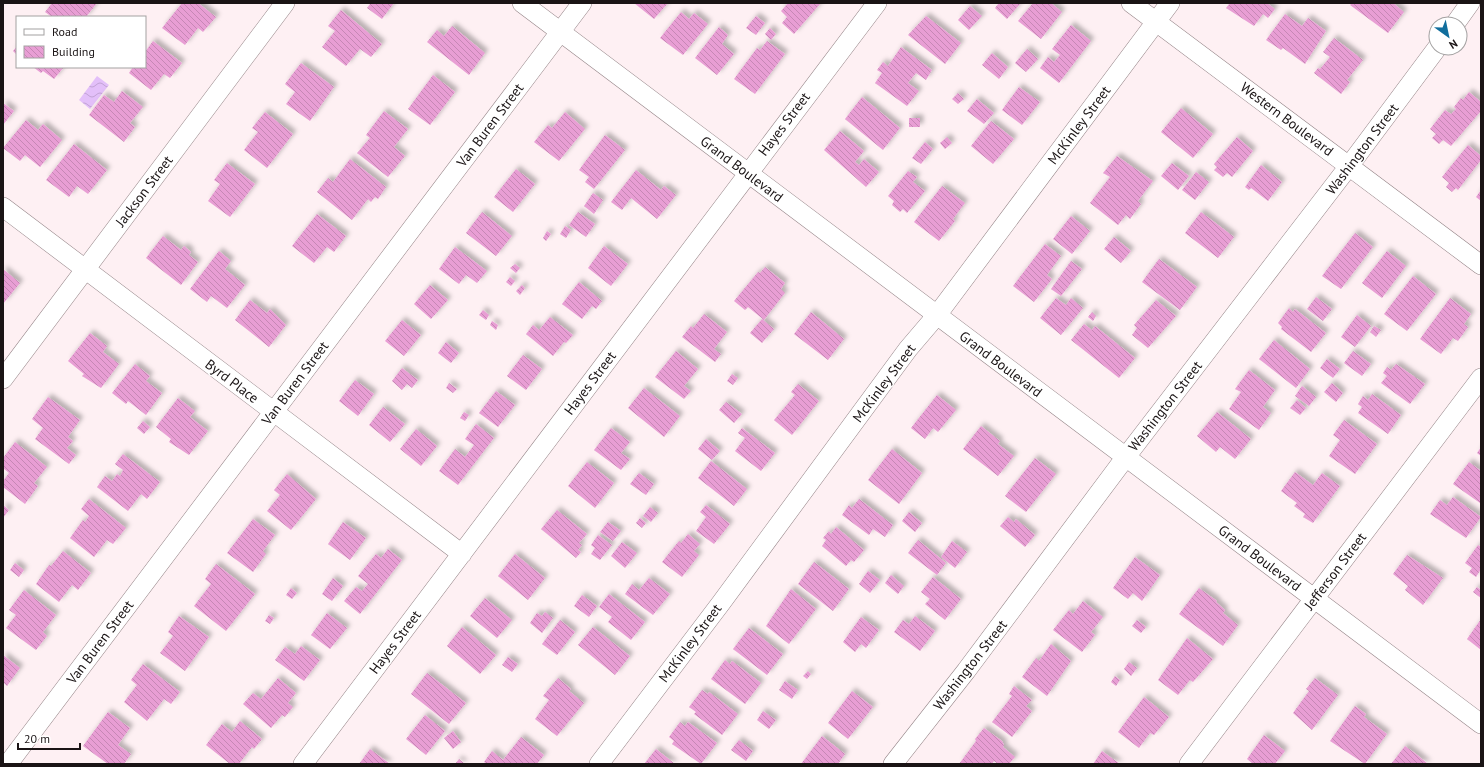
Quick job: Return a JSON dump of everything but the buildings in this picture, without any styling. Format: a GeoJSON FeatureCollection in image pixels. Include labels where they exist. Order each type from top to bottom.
{"type":"FeatureCollection","features":[{"type":"Feature","properties":{"kind":"street","name":"Jackson Street"},"geometry":{"type":"LineString","coordinates":[[3,379],[285,3]]}},
{"type":"Feature","properties":{"kind":"street","name":"Grand Boulevard"},"geometry":{"type":"LineString","coordinates":[[522,3],[1125,458],[1481,724]]}},
{"type":"Feature","properties":{"kind":"street","name":"Van Buren Street"},"geometry":{"type":"LineString","coordinates":[[8,764],[582,3]]}},
{"type":"Feature","properties":{"kind":"street","name":"Hayes Street"},"geometry":{"type":"LineString","coordinates":[[303,764],[877,3]]}},
{"type":"Feature","properties":{"kind":"street","name":"Western Boulevard"},"geometry":{"type":"LineString","coordinates":[[1131,3],[1481,265]]}},
{"type":"Feature","properties":{"kind":"street","name":"McKinley Street"},"geometry":{"type":"LineString","coordinates":[[599,764],[721,603],[908,349],[937,315],[1170,3]]}},
{"type":"Feature","properties":{"kind":"street"},"geometry":{"type":"LineString","coordinates":[[1461,16],[1470,3]]}},
{"type":"Feature","properties":{"kind":"street","name":"Washington Street"},"geometry":{"type":"LineString","coordinates":[[893,764],[966,671],[1125,458],[1350,166],[1431,56]]}},
{"type":"Feature","properties":{"kind":"street","name":"Byrd Place"},"geometry":{"type":"LineString","coordinates":[[3,207],[462,554]]}},
{"type":"Feature","properties":{"kind":"street","name":"Jefferson Street"},"geometry":{"type":"LineString","coordinates":[[1189,764],[1481,378]]}},
{"type":"Feature","properties":{"kind":"water"},"geometry":{"type":"Polygon","coordinates":[[[97,76],[109,85],[90,109],[79,100],[97,76]]]}}]}
